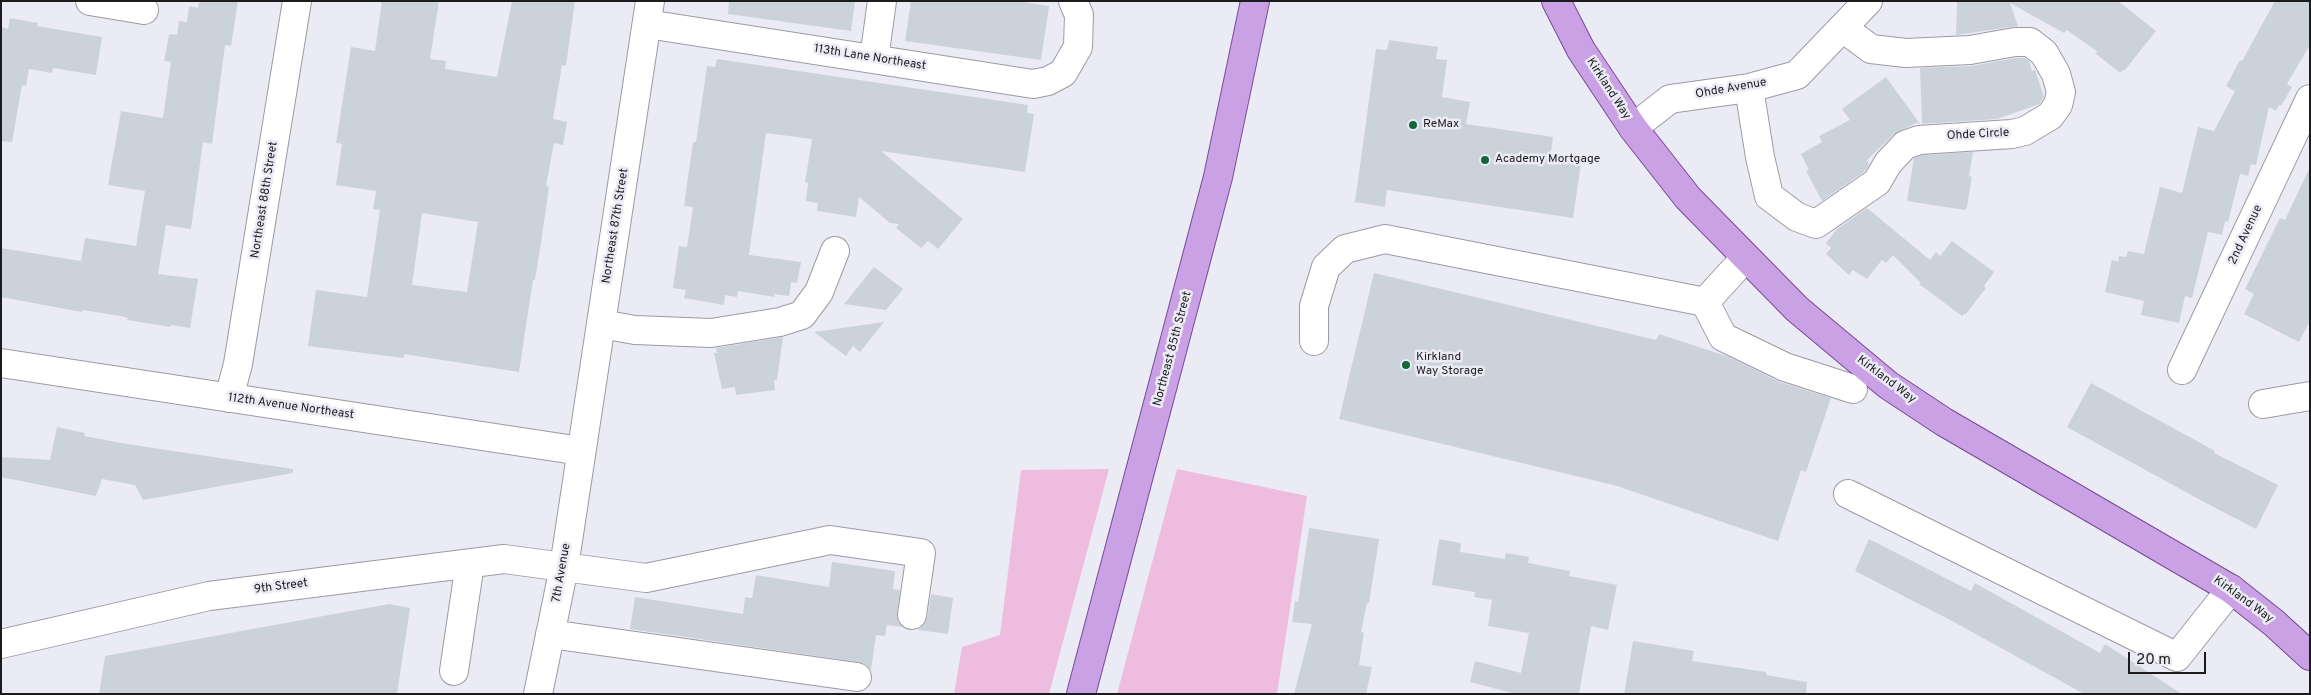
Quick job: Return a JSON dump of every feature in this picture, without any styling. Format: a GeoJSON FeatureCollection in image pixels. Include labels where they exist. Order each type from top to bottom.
{"type":"FeatureCollection","features":[{"type":"Feature","properties":{"kind":"main road","name":"Northeast 85th Street"},"geometry":{"type":"LineString","coordinates":[[1081,694],[1218,177],[1255,1]]}},
{"type":"Feature","properties":{"kind":"main road","name":"Kirkland Way"},"geometry":{"type":"LineString","coordinates":[[1556,1],[1581,50],[1633,128],[1688,198],[1798,309],[1888,385],[1944,422],[2231,589],[2274,623],[2310,656]]}},
{"type":"Feature","properties":{"kind":"street"},"geometry":{"type":"LineString","coordinates":[[90,1],[144,10]]}},
{"type":"Feature","properties":{"kind":"street","name":"Northeast 88th Street"},"geometry":{"type":"LineString","coordinates":[[229,398],[238,364],[297,1]]}},
{"type":"Feature","properties":{"kind":"street"},"geometry":{"type":"LineString","coordinates":[[874,59],[882,1]]}},
{"type":"Feature","properties":{"kind":"street","name":"113th Lane Northeast"},"geometry":{"type":"LineString","coordinates":[[649,13],[874,59],[1033,84],[1048,81],[1063,73],[1078,47],[1079,15],[1073,1]]}},
{"type":"Feature","properties":{"kind":"street","name":"Ohde Avenue"},"geometry":{"type":"LineString","coordinates":[[1633,128],[1670,98],[1749,88],[1797,75],[1868,1]]}},
{"type":"Feature","properties":{"kind":"street","name":"Northeast 87th Street"},"geometry":{"type":"LineString","coordinates":[[581,451],[649,13]]}},
{"type":"Feature","properties":{"kind":"street","name":"Ohde Circle"},"geometry":{"type":"LineString","coordinates":[[1749,88],[1760,157],[1770,196],[1797,217],[1816,224],[1877,182],[1888,162],[1905,145],[1919,140],[1934,138],[2012,134],[2025,131],[2050,116],[2058,105],[2061,92],[2056,74],[2044,53],[2030,42],[2015,42],[1970,50],[1906,53],[1871,49],[1843,28]]}},
{"type":"Feature","properties":{"kind":"street","name":"2nd Avenue"},"geometry":{"type":"LineString","coordinates":[[2182,370],[2310,100]]}},
{"type":"Feature","properties":{"kind":"street"},"geometry":{"type":"LineString","coordinates":[[1314,341],[1314,306],[1326,268],[1345,249],[1385,239],[1705,302]]}},
{"type":"Feature","properties":{"kind":"street"},"geometry":{"type":"LineString","coordinates":[[601,324],[635,330],[710,333],[780,322],[802,314],[819,292],[835,251]]}},
{"type":"Feature","properties":{"kind":"street"},"geometry":{"type":"LineString","coordinates":[[1705,302],[1746,258]]}},
{"type":"Feature","properties":{"kind":"street"},"geometry":{"type":"LineString","coordinates":[[1705,302],[1723,337],[1785,367],[1853,389]]}},
{"type":"Feature","properties":{"kind":"street","name":"112th Avenue Northeast"},"geometry":{"type":"LineString","coordinates":[[1,363],[581,451]]}},
{"type":"Feature","properties":{"kind":"street"},"geometry":{"type":"LineString","coordinates":[[2263,404],[2310,396]]}},
{"type":"Feature","properties":{"kind":"street","name":"7th Avenue"},"geometry":{"type":"LineString","coordinates":[[538,694],[564,567],[581,451]]}},
{"type":"Feature","properties":{"kind":"street"},"geometry":{"type":"LineString","coordinates":[[1848,494],[2177,657],[2231,589]]}},
{"type":"Feature","properties":{"kind":"street","name":"9th Street"},"geometry":{"type":"LineString","coordinates":[[1,644],[209,596],[470,563],[504,559],[646,578],[830,540],[921,553],[912,615]]}},
{"type":"Feature","properties":{"kind":"street"},"geometry":{"type":"LineString","coordinates":[[454,671],[470,563]]}},
{"type":"Feature","properties":{"kind":"street"},"geometry":{"type":"LineString","coordinates":[[550,634],[857,677]]}},
{"type":"Feature","properties":{"kind":"shaded area"},"geometry":{"type":"Polygon","coordinates":[[[1109,469],[1049,694],[954,694],[962,647],[1000,635],[1021,470],[1109,469]]]}},
{"type":"Feature","properties":{"kind":"shaded area"},"geometry":{"type":"Polygon","coordinates":[[[1177,469],[1307,496],[1277,694],[1117,694],[1177,469]]]}},
{"type":"Feature","properties":{"kind":"building"},"geometry":{"type":"Polygon","coordinates":[[[199,1],[238,1],[231,46],[225,45],[212,144],[203,142],[191,229],[166,225],[158,274],[198,279],[190,328],[171,325],[170,327],[127,320],[128,318],[121,316],[82,310],[82,312],[1,297],[1,248],[81,261],[85,238],[136,246],[145,191],[108,185],[121,111],[163,118],[171,62],[164,61],[169,34],[177,35],[179,21],[187,22],[189,6],[198,8],[199,1]]]}},
{"type":"Feature","properties":{"kind":"building"},"geometry":{"type":"Polygon","coordinates":[[[382,1],[439,1],[430,59],[446,61],[445,69],[497,77],[512,1],[575,1],[566,66],[562,65],[553,119],[567,122],[563,145],[554,143],[546,186],[549,187],[541,243],[535,280],[533,280],[519,372],[404,354],[404,358],[308,346],[316,290],[367,297],[380,210],[373,209],[376,191],[336,185],[342,144],[336,143],[351,47],[375,51],[382,1]],[[422,213],[412,285],[467,292],[478,222],[422,213]]]}},
{"type":"Feature","properties":{"kind":"building"},"geometry":{"type":"Polygon","coordinates":[[[729,1],[855,1],[851,31],[728,14],[729,1]]]}},
{"type":"Feature","properties":{"kind":"building"},"geometry":{"type":"Polygon","coordinates":[[[911,1],[1017,1],[1049,6],[1041,60],[905,41],[911,1]]]}},
{"type":"Feature","properties":{"kind":"building"},"geometry":{"type":"Polygon","coordinates":[[[1958,1],[2118,1],[2156,31],[2124,71],[2120,73],[2095,53],[2098,52],[2067,30],[2064,33],[2010,3],[2018,26],[1956,35],[1958,1]]]}},
{"type":"Feature","properties":{"kind":"building"},"geometry":{"type":"Polygon","coordinates":[[[2275,1],[2310,1],[2310,45],[2287,84],[2292,87],[2281,106],[2279,105],[2276,111],[2269,107],[2256,165],[2251,164],[2248,176],[2240,174],[2228,222],[2225,221],[2222,235],[2208,232],[2192,298],[2185,296],[2179,323],[2141,315],[2144,301],[2105,292],[2112,260],[2118,262],[2119,256],[2126,257],[2128,251],[2144,254],[2160,187],[2182,193],[2198,127],[2214,131],[2235,91],[2226,86],[2275,1]]]}},
{"type":"Feature","properties":{"kind":"building"},"geometry":{"type":"Polygon","coordinates":[[[10,18],[38,23],[37,26],[102,37],[96,75],[53,68],[52,73],[29,69],[26,86],[22,85],[12,142],[1,141],[1,27],[8,29],[10,18]]]}},
{"type":"Feature","properties":{"kind":"building"},"geometry":{"type":"Polygon","coordinates":[[[1389,40],[1438,47],[1436,59],[1447,60],[1442,97],[1470,102],[1466,124],[1553,137],[1550,159],[1581,163],[1573,218],[1387,190],[1385,207],[1355,202],[1376,49],[1387,50],[1389,40]]]}},
{"type":"Feature","properties":{"kind":"building"},"geometry":{"type":"Polygon","coordinates":[[[2025,58],[2029,61],[2032,71],[2035,70],[2044,97],[2039,104],[1997,119],[1922,124],[1920,68],[1971,66],[2025,58]]]}},
{"type":"Feature","properties":{"kind":"building"},"geometry":{"type":"Polygon","coordinates":[[[717,59],[1028,105],[1027,113],[1034,114],[1025,172],[881,151],[963,219],[938,249],[928,241],[921,248],[896,228],[899,224],[890,223],[859,197],[856,217],[817,211],[818,203],[806,201],[808,183],[805,182],[812,139],[766,133],[749,255],[801,262],[797,283],[791,282],[789,296],[774,294],[775,297],[738,291],[737,297],[725,295],[724,305],[684,298],[686,290],[673,288],[679,246],[687,247],[693,207],[684,206],[707,66],[715,67],[717,59]]]}},
{"type":"Feature","properties":{"kind":"building"},"geometry":{"type":"Polygon","coordinates":[[[1886,77],[1920,124],[1918,122],[1894,134],[1867,160],[1869,165],[1865,171],[1822,201],[1806,171],[1809,170],[1801,154],[1822,142],[1819,136],[1850,120],[1842,109],[1886,77]]]}},
{"type":"Feature","properties":{"kind":"building"},"geometry":{"type":"Polygon","coordinates":[[[1973,152],[1969,176],[1972,177],[1965,210],[1907,201],[1914,158],[1922,155],[1973,152]]]}},
{"type":"Feature","properties":{"kind":"building"},"geometry":{"type":"Polygon","coordinates":[[[2310,167],[2310,321],[2299,342],[2244,314],[2254,294],[2245,289],[2280,218],[2285,220],[2310,167]]]}},
{"type":"Feature","properties":{"kind":"building"},"geometry":{"type":"Polygon","coordinates":[[[1867,208],[1930,260],[1936,252],[1940,256],[1952,241],[1994,272],[1984,286],[1986,288],[1966,314],[1962,316],[1919,284],[1921,283],[1893,255],[1886,263],[1882,260],[1867,279],[1853,270],[1849,275],[1826,254],[1831,248],[1826,243],[1837,229],[1867,208]]]}},
{"type":"Feature","properties":{"kind":"building"},"geometry":{"type":"Polygon","coordinates":[[[874,267],[903,289],[886,310],[844,304],[874,267]]]}},
{"type":"Feature","properties":{"kind":"building"},"geometry":{"type":"Polygon","coordinates":[[[1374,273],[1656,340],[1659,334],[1729,357],[1780,382],[1831,398],[1806,472],[1801,470],[1778,541],[1617,486],[1339,419],[1374,273]]]}},
{"type":"Feature","properties":{"kind":"building"},"geometry":{"type":"Polygon","coordinates":[[[884,322],[860,352],[853,346],[846,356],[814,332],[884,322]]]}},
{"type":"Feature","properties":{"kind":"building"},"geometry":{"type":"Polygon","coordinates":[[[783,337],[777,380],[774,380],[775,390],[736,395],[735,387],[722,389],[714,353],[717,353],[716,348],[783,337]]]}},
{"type":"Feature","properties":{"kind":"building"},"geometry":{"type":"Polygon","coordinates":[[[2091,383],[2215,451],[2214,453],[2278,485],[2256,529],[2067,427],[2091,383]]]}},
{"type":"Feature","properties":{"kind":"building"},"geometry":{"type":"Polygon","coordinates":[[[57,427],[85,433],[84,436],[127,444],[293,469],[293,473],[143,500],[135,485],[102,479],[96,496],[1,477],[1,457],[50,460],[57,427]]]}},
{"type":"Feature","properties":{"kind":"building"},"geometry":{"type":"Polygon","coordinates":[[[1309,528],[1379,539],[1369,603],[1367,603],[1361,632],[1364,633],[1359,665],[1372,667],[1366,694],[1294,694],[1312,624],[1292,622],[1295,601],[1298,602],[1309,528]]]}},
{"type":"Feature","properties":{"kind":"building"},"geometry":{"type":"Polygon","coordinates":[[[1439,539],[1461,543],[1460,552],[1505,559],[1506,553],[1529,557],[1528,563],[1570,571],[1569,576],[1617,585],[1608,630],[1591,626],[1579,694],[1516,694],[1470,682],[1475,661],[1521,673],[1529,633],[1488,626],[1492,600],[1474,597],[1475,592],[1432,585],[1439,539]]]}},
{"type":"Feature","properties":{"kind":"building"},"geometry":{"type":"Polygon","coordinates":[[[1869,539],[1971,591],[1975,583],[2100,653],[2105,644],[2182,694],[2084,694],[1954,622],[1855,571],[1869,539]]]}},
{"type":"Feature","properties":{"kind":"building"},"geometry":{"type":"Polygon","coordinates":[[[832,562],[895,571],[893,589],[900,590],[897,613],[898,621],[902,627],[887,625],[885,636],[876,635],[871,670],[866,664],[859,662],[630,629],[635,597],[743,614],[745,597],[752,598],[756,575],[829,587],[832,562]]]}},
{"type":"Feature","properties":{"kind":"building"},"geometry":{"type":"Polygon","coordinates":[[[931,594],[953,598],[948,634],[918,630],[924,625],[927,618],[931,594]]]}},
{"type":"Feature","properties":{"kind":"building"},"geometry":{"type":"Polygon","coordinates":[[[389,604],[410,608],[397,694],[99,694],[105,656],[389,604]]]}},
{"type":"Feature","properties":{"kind":"building"},"geometry":{"type":"Polygon","coordinates":[[[1633,641],[1694,651],[1692,661],[1766,672],[1766,675],[1807,682],[1806,694],[1624,694],[1633,641]]]}},
{"type":"Feature","properties":{"kind":"place","name":"ReMax"},"geometry":{"type":"Point","coordinates":[1413,125]}},
{"type":"Feature","properties":{"kind":"place","name":"Academy Mortgage"},"geometry":{"type":"Point","coordinates":[1485,160]}},
{"type":"Feature","properties":{"kind":"place","name":"Kirkland Way Storage"},"geometry":{"type":"Point","coordinates":[1406,365]}}]}
